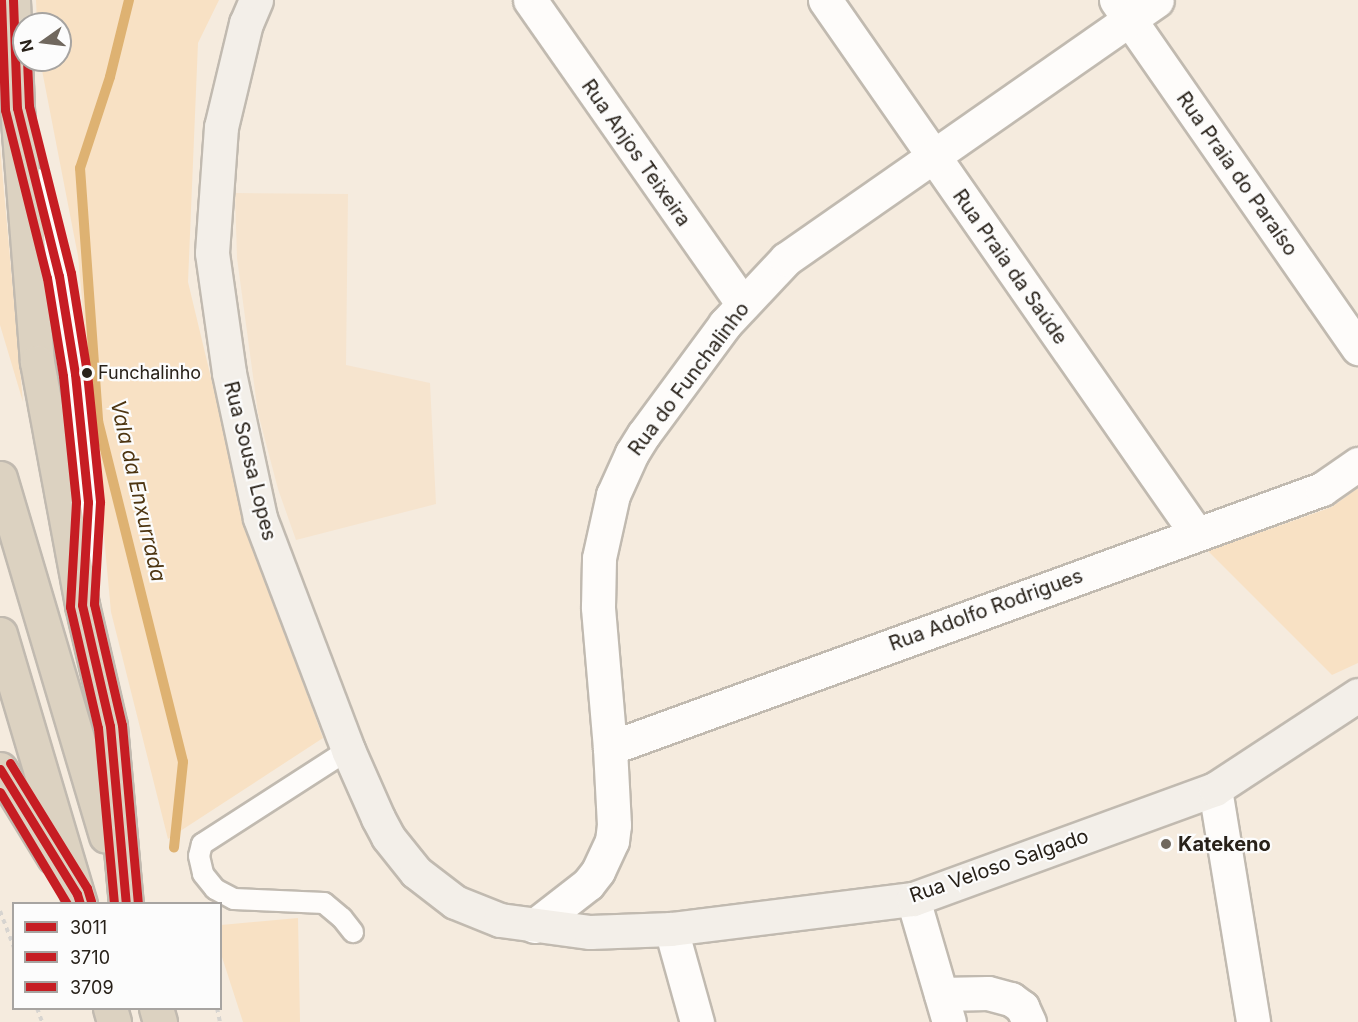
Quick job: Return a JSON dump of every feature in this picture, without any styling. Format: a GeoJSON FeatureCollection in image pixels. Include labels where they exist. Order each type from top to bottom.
{"type":"FeatureCollection","features":[{"type":"Feature","properties":{"kind":"highway"},"geometry":{"type":"LineString","coordinates":[[13,0],[17,108],[37,362],[82,605],[110,726],[126,902]]}},
{"type":"Feature","properties":{"kind":"highway"},"geometry":{"type":"LineString","coordinates":[[0,478],[126,902]]}},
{"type":"Feature","properties":{"kind":"highway"},"geometry":{"type":"LineString","coordinates":[[0,634],[79,899]]}},
{"type":"Feature","properties":{"kind":"highway"},"geometry":{"type":"LineString","coordinates":[[0,769],[79,899]]}},
{"type":"Feature","properties":{"kind":"street","name":"Rua Sousa Lopes"},"geometry":{"type":"LineString","coordinates":[[256,0],[246,23],[221,127],[212,253],[229,373],[260,518],[348,750],[383,828],[416,872],[455,902],[500,920],[534,926]]}},
{"type":"Feature","properties":{"kind":"street","name":"Rua Anjos Teixeira"},"geometry":{"type":"LineString","coordinates":[[530,0],[743,304]]}},
{"type":"Feature","properties":{"kind":"street","name":"Rua Praia da Saúde"},"geometry":{"type":"LineString","coordinates":[[825,0],[1196,533]]}},
{"type":"Feature","properties":{"kind":"street","name":"Rua do Funchalinho"},"geometry":{"type":"LineString","coordinates":[[534,926],[588,884],[606,855],[614,825],[597,583],[602,537],[610,506],[621,475],[644,434],[725,324],[786,259],[933,155],[1122,10],[1157,0]]}},
{"type":"Feature","properties":{"kind":"street","name":"Rua Praia do Paraíso"},"geometry":{"type":"LineString","coordinates":[[1122,10],[1358,348]]}},
{"type":"Feature","properties":{"kind":"street","name":"Rua Adolfo Rodrigues"},"geometry":{"type":"LineString","coordinates":[[609,748],[1322,489],[1358,464]]}},
{"type":"Feature","properties":{"kind":"street","name":"Rua Veloso Salgado"},"geometry":{"type":"LineString","coordinates":[[534,926],[590,932],[671,929],[913,899],[1215,789],[1358,695]]}},
{"type":"Feature","properties":{"kind":"street"},"geometry":{"type":"LineString","coordinates":[[1215,789],[1245,1012]]}},
{"type":"Feature","properties":{"kind":"street"},"geometry":{"type":"LineString","coordinates":[[913,899],[945,1008],[988,993],[1011,999],[1022,1007],[1029,1022]]}},
{"type":"Feature","properties":{"kind":"street"},"geometry":{"type":"LineString","coordinates":[[671,929],[698,1022]]}},
{"type":"Feature","properties":{"kind":"lane"},"geometry":{"type":"LineString","coordinates":[[348,750],[202,844],[199,856],[203,874],[215,889],[234,899],[324,903],[342,918],[353,932]]}},
{"type":"Feature","properties":{"kind":"path"},"geometry":{"type":"LineString","coordinates":[[0,910],[12,942]]}},
{"type":"Feature","properties":{"kind":"shaded area"},"geometry":{"type":"Polygon","coordinates":[[[36,0],[219,0],[198,43],[188,282],[248,532],[323,738],[168,839],[111,612],[78,256],[42,72],[72,72],[72,12],[36,12],[36,0]]]}},
{"type":"Feature","properties":{"kind":"shaded area"},"geometry":{"type":"Polygon","coordinates":[[[0,147],[23,402],[0,325],[0,147]]]}},
{"type":"Feature","properties":{"kind":"shaded area"},"geometry":{"type":"Polygon","coordinates":[[[235,193],[348,194],[346,365],[430,383],[436,504],[296,540],[278,489],[258,413],[237,258],[235,193]]]}},
{"type":"Feature","properties":{"kind":"shaded area"},"geometry":{"type":"Polygon","coordinates":[[[1358,488],[1358,663],[1332,675],[1208,551],[1332,507],[1358,488]]]}},
{"type":"Feature","properties":{"kind":"shaded area"},"geometry":{"type":"Polygon","coordinates":[[[298,918],[300,1022],[243,1022],[222,957],[222,925],[298,918]]]}},
{"type":"Feature","properties":{"kind":"waterway","name":"Vala da Enxurrada"},"geometry":{"type":"LineString","coordinates":[[129,0],[110,77],[80,168],[98,421],[183,762],[174,848]]}},
{"type":"Feature","properties":{"kind":"transit line","name":"3710"},"geometry":{"type":"LineString","coordinates":[[1,0],[5,110],[47,278],[63,376],[76,502],[70,607],[98,728],[114,902]]}},
{"type":"Feature","properties":{"kind":"transit line","name":"3011"},"geometry":{"type":"LineString","coordinates":[[13,0],[17,108],[59,276],[75,374],[88,502],[82,605],[110,726],[126,902]]}},
{"type":"Feature","properties":{"kind":"transit line","name":"3709"},"geometry":{"type":"LineString","coordinates":[[28,72],[29,106],[71,273],[87,373],[100,502],[94,604],[122,725],[138,902]]}},
{"type":"Feature","properties":{"kind":"transit line","name":"3709"},"geometry":{"type":"LineString","coordinates":[[10,763],[87,888],[91,901]]}},
{"type":"Feature","properties":{"kind":"transit line","name":"3011"},"geometry":{"type":"LineString","coordinates":[[0,769],[77,894],[79,902]]}},
{"type":"Feature","properties":{"kind":"transit line","name":"3710"},"geometry":{"type":"LineString","coordinates":[[0,792],[66,902]]}},
{"type":"Feature","properties":{"kind":"place","name":"Funchalinho"},"geometry":{"type":"Point","coordinates":[87,373]}},
{"type":"Feature","properties":{"kind":"place","name":"Katekeno"},"geometry":{"type":"Point","coordinates":[1166,844]}}]}
